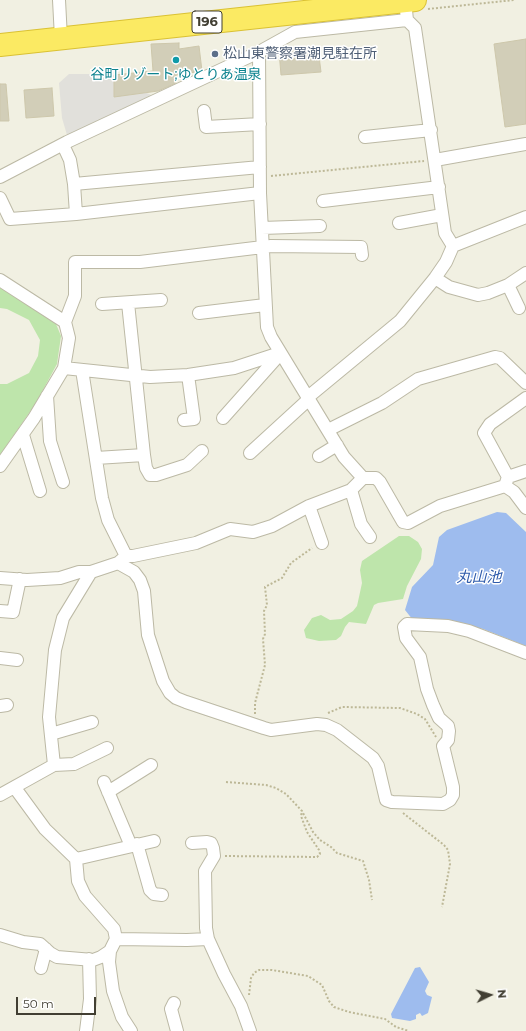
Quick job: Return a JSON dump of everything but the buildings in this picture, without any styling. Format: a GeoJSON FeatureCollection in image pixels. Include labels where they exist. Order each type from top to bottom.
{"type":"FeatureCollection","features":[{"type":"Feature","properties":{"kind":"highway","name":"196"},"geometry":{"type":"LineString","coordinates":[[0,30],[61,31],[292,15],[408,5]]}},
{"type":"Feature","properties":{"kind":"highway","name":"196"},"geometry":{"type":"LineString","coordinates":[[0,45],[61,31]]}},
{"type":"Feature","properties":{"kind":"street"},"geometry":{"type":"LineString","coordinates":[[59,0],[61,31]]}},
{"type":"Feature","properties":{"kind":"street"},"geometry":{"type":"LineString","coordinates":[[408,5],[415,28],[445,233],[454,246]]}},
{"type":"Feature","properties":{"kind":"street"},"geometry":{"type":"LineString","coordinates":[[0,177],[63,145],[259,52],[292,15]]}},
{"type":"Feature","properties":{"kind":"street"},"geometry":{"type":"LineString","coordinates":[[259,52],[260,193],[267,327],[280,353],[337,445],[344,456],[363,478]]}},
{"type":"Feature","properties":{"kind":"street"},"geometry":{"type":"LineString","coordinates":[[204,111],[206,127],[260,124]]}},
{"type":"Feature","properties":{"kind":"street"},"geometry":{"type":"LineString","coordinates":[[365,137],[431,130]]}},
{"type":"Feature","properties":{"kind":"street"},"geometry":{"type":"LineString","coordinates":[[435,160],[526,144]]}},
{"type":"Feature","properties":{"kind":"street"},"geometry":{"type":"LineString","coordinates":[[63,145],[70,160],[74,184],[76,214]]}},
{"type":"Feature","properties":{"kind":"street"},"geometry":{"type":"LineString","coordinates":[[74,184],[260,172]]}},
{"type":"Feature","properties":{"kind":"street"},"geometry":{"type":"LineString","coordinates":[[323,201],[439,187]]}},
{"type":"Feature","properties":{"kind":"street"},"geometry":{"type":"LineString","coordinates":[[0,198],[10,219],[76,214],[260,193]]}},
{"type":"Feature","properties":{"kind":"street"},"geometry":{"type":"LineString","coordinates":[[399,223],[442,215]]}},
{"type":"Feature","properties":{"kind":"street"},"geometry":{"type":"LineString","coordinates":[[250,453],[309,398],[400,321],[435,278],[446,262],[454,246],[526,217]]}},
{"type":"Feature","properties":{"kind":"street"},"geometry":{"type":"LineString","coordinates":[[262,228],[320,226]]}},
{"type":"Feature","properties":{"kind":"street"},"geometry":{"type":"LineString","coordinates":[[0,466],[48,396],[64,368],[69,338],[65,322],[75,296],[75,262],[140,262],[262,247],[322,250],[361,247],[362,255]]}},
{"type":"Feature","properties":{"kind":"street"},"geometry":{"type":"LineString","coordinates":[[435,278],[449,287],[478,295],[488,293],[508,285],[526,273]]}},
{"type":"Feature","properties":{"kind":"street"},"geometry":{"type":"LineString","coordinates":[[0,280],[65,322]]}},
{"type":"Feature","properties":{"kind":"street"},"geometry":{"type":"LineString","coordinates":[[508,285],[519,308]]}},
{"type":"Feature","properties":{"kind":"street"},"geometry":{"type":"LineString","coordinates":[[102,304],[160,300]]}},
{"type":"Feature","properties":{"kind":"street"},"geometry":{"type":"LineString","coordinates":[[128,303],[134,375],[144,455],[150,474],[156,475],[187,465],[202,450]]}},
{"type":"Feature","properties":{"kind":"street"},"geometry":{"type":"LineString","coordinates":[[199,313],[265,305]]}},
{"type":"Feature","properties":{"kind":"street"},"geometry":{"type":"LineString","coordinates":[[64,368],[150,377],[188,375],[234,368],[280,353]]}},
{"type":"Feature","properties":{"kind":"street"},"geometry":{"type":"LineString","coordinates":[[223,418],[280,353]]}},
{"type":"Feature","properties":{"kind":"street"},"geometry":{"type":"LineString","coordinates":[[328,430],[382,403],[418,379],[495,357],[500,358],[526,383]]}},
{"type":"Feature","properties":{"kind":"street"},"geometry":{"type":"LineString","coordinates":[[82,370],[102,498],[108,520],[122,559],[140,580],[145,596],[148,635],[163,681],[170,693],[176,698],[271,730],[316,724],[326,725],[337,730],[373,758],[378,766],[386,800],[443,804],[450,800],[453,787],[443,746],[448,740],[449,730],[448,726],[438,718],[426,689],[420,657],[406,638],[404,627],[407,624],[448,626],[469,631],[526,653]]}},
{"type":"Feature","properties":{"kind":"street"},"geometry":{"type":"LineString","coordinates":[[184,420],[194,419],[188,375]]}},
{"type":"Feature","properties":{"kind":"street"},"geometry":{"type":"LineString","coordinates":[[48,396],[50,441],[63,482]]}},
{"type":"Feature","properties":{"kind":"street"},"geometry":{"type":"LineString","coordinates":[[526,398],[490,424],[484,433],[506,481],[526,508]]}},
{"type":"Feature","properties":{"kind":"street"},"geometry":{"type":"LineString","coordinates":[[22,435],[40,490]]}},
{"type":"Feature","properties":{"kind":"street"},"geometry":{"type":"LineString","coordinates":[[319,456],[337,445]]}},
{"type":"Feature","properties":{"kind":"street"},"geometry":{"type":"LineString","coordinates":[[96,458],[144,455]]}},
{"type":"Feature","properties":{"kind":"street"},"geometry":{"type":"LineString","coordinates":[[0,578],[60,578],[79,572],[91,572],[133,556],[196,543],[230,529],[253,532],[272,526],[309,506],[351,490],[363,478],[376,478],[380,482],[403,522],[408,523],[440,506],[506,481],[526,471]]}},
{"type":"Feature","properties":{"kind":"street"},"geometry":{"type":"LineString","coordinates":[[351,490],[361,524],[370,537]]}},
{"type":"Feature","properties":{"kind":"street"},"geometry":{"type":"LineString","coordinates":[[309,506],[322,542]]}},
{"type":"Feature","properties":{"kind":"street"},"geometry":{"type":"LineString","coordinates":[[54,765],[49,717],[50,695],[58,637],[63,618],[91,572]]}},
{"type":"Feature","properties":{"kind":"street"},"geometry":{"type":"LineString","coordinates":[[0,611],[13,612],[20,579]]}},
{"type":"Feature","properties":{"kind":"street"},"geometry":{"type":"LineString","coordinates":[[0,658],[17,660]]}},
{"type":"Feature","properties":{"kind":"street"},"geometry":{"type":"LineString","coordinates":[[51,734],[92,722]]}},
{"type":"Feature","properties":{"kind":"street"},"geometry":{"type":"LineString","coordinates":[[0,795],[54,765],[74,764],[108,748]]}},
{"type":"Feature","properties":{"kind":"street"},"geometry":{"type":"LineString","coordinates":[[151,765],[106,787],[134,845],[150,890],[154,894],[162,895]]}},
{"type":"Feature","properties":{"kind":"street"},"geometry":{"type":"LineString","coordinates":[[15,788],[45,830],[76,859],[78,881],[85,896],[114,929],[116,939],[110,951],[112,991],[122,1017],[131,1031]]}},
{"type":"Feature","properties":{"kind":"street"},"geometry":{"type":"LineString","coordinates":[[76,859],[154,841]]}},
{"type":"Feature","properties":{"kind":"street"},"geometry":{"type":"LineString","coordinates":[[192,843],[211,843],[214,856],[205,871],[206,928],[208,939],[241,1006],[250,1031]]}},
{"type":"Feature","properties":{"kind":"street"},"geometry":{"type":"LineString","coordinates":[[0,935],[24,942],[40,944],[57,957],[89,959],[101,957],[110,951]]}},
{"type":"Feature","properties":{"kind":"street"},"geometry":{"type":"LineString","coordinates":[[116,939],[208,939]]}},
{"type":"Feature","properties":{"kind":"street"},"geometry":{"type":"LineString","coordinates":[[41,968],[46,949]]}},
{"type":"Feature","properties":{"kind":"street"},"geometry":{"type":"LineString","coordinates":[[86,1031],[90,999],[89,959]]}},
{"type":"Feature","properties":{"kind":"street"},"geometry":{"type":"LineString","coordinates":[[174,1003],[171,1009],[177,1031]]}},
{"type":"Feature","properties":{"kind":"path"},"geometry":{"type":"LineString","coordinates":[[260,172],[435,160]]}},
{"type":"Feature","properties":{"kind":"path"},"geometry":{"type":"LineString","coordinates":[[255,725],[255,703],[265,665],[263,639],[265,634],[264,611],[267,605],[265,587],[282,578],[291,564],[322,542]]}},
{"type":"Feature","properties":{"kind":"path"},"geometry":{"type":"LineString","coordinates":[[316,724],[320,718],[342,707],[400,708],[417,714],[425,720],[438,742],[443,746]]}},
{"type":"Feature","properties":{"kind":"path"},"geometry":{"type":"LineString","coordinates":[[226,782],[276,788],[286,794],[302,811],[313,832],[323,843],[331,847],[337,853],[363,861],[369,880],[372,900]]}},
{"type":"Feature","properties":{"kind":"path"},"geometry":{"type":"LineString","coordinates":[[386,800],[444,845],[448,850],[450,864],[442,907]]}},
{"type":"Feature","properties":{"kind":"path"},"geometry":{"type":"LineString","coordinates":[[214,856],[317,857],[320,854],[319,850],[308,832],[301,816],[302,811]]}},
{"type":"Feature","properties":{"kind":"path"},"geometry":{"type":"LineString","coordinates":[[241,1006],[249,995],[254,973],[259,970],[272,970],[308,976],[322,985],[329,1001],[334,1007],[349,1012],[385,1019],[396,1027],[409,1031]]}},
{"type":"Feature","properties":{"kind":"green space"},"geometry":{"type":"Polygon","coordinates":[[[0,286],[56,324],[61,336],[57,364],[36,403],[0,455],[0,384],[7,384],[29,373],[38,356],[40,340],[29,320],[7,309],[0,308],[0,286]]]}},
{"type":"Feature","properties":{"kind":"green space"},"geometry":{"type":"Polygon","coordinates":[[[399,536],[409,536],[418,542],[422,549],[421,559],[407,586],[403,599],[374,605],[366,624],[349,622],[341,636],[336,640],[319,641],[306,638],[304,630],[312,618],[321,615],[330,620],[341,619],[353,611],[357,606],[362,583],[360,570],[362,561],[399,536]]]}},
{"type":"Feature","properties":{"kind":"shaded area"},"geometry":{"type":"Polygon","coordinates":[[[69,74],[108,74],[153,96],[67,135],[62,118],[59,83],[69,74]]]}},
{"type":"Feature","properties":{"kind":"water","name":"丸山池"},"geometry":{"type":"Polygon","coordinates":[[[497,512],[506,513],[526,532],[526,646],[483,629],[455,622],[413,620],[405,610],[412,587],[433,565],[439,537],[447,530],[497,512]]]}},
{"type":"Feature","properties":{"kind":"water"},"geometry":{"type":"Polygon","coordinates":[[[420,967],[429,982],[425,991],[427,995],[432,997],[428,1013],[422,1016],[420,1013],[416,1015],[416,1019],[410,1021],[392,1018],[391,1014],[415,968],[420,967]]]}},
{"type":"Feature","properties":{"kind":"place","name":"松山東警察署潮見駐在所"},"geometry":{"type":"Point","coordinates":[215,54]}},
{"type":"Feature","properties":{"kind":"place","name":"谷町リゾート;ゆとりあ温泉"},"geometry":{"type":"Point","coordinates":[176,60]}}]}
